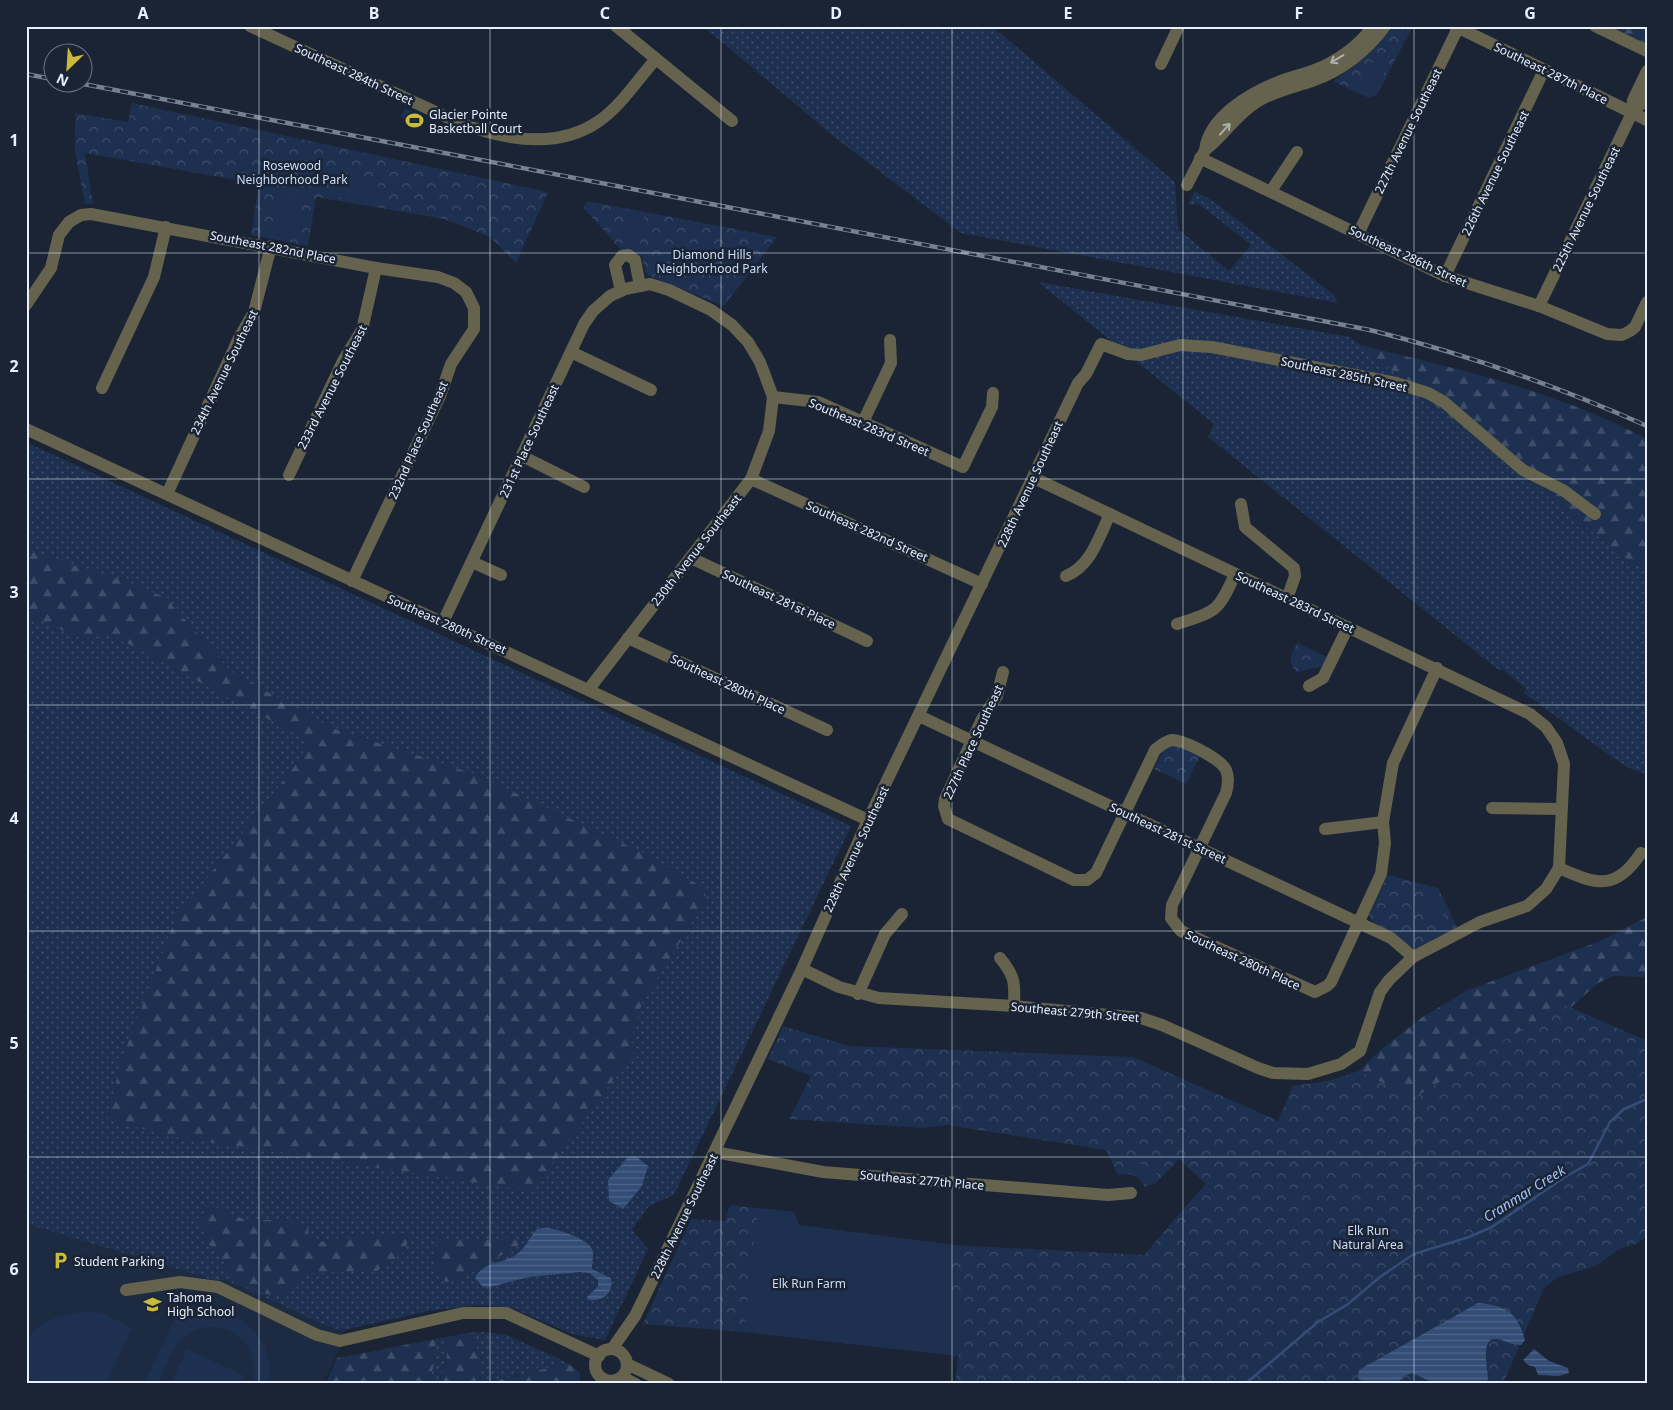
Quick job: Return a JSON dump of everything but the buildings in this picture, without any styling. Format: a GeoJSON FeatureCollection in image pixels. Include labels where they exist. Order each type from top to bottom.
{"type":"FeatureCollection","features":[{"type":"Feature","properties":{"kind":"street","name":"Southeast 284th Street"},"geometry":{"type":"LineString","coordinates":[[250,26],[455,122],[486,131],[530,140],[551,139],[585,129],[599,121],[614,107],[656,59]]}},
{"type":"Feature","properties":{"kind":"street"},"geometry":{"type":"LineString","coordinates":[[616,26],[732,121]]}},
{"type":"Feature","properties":{"kind":"street"},"geometry":{"type":"LineString","coordinates":[[1161,64],[1178,26]]}},
{"type":"Feature","properties":{"kind":"street"},"geometry":{"type":"LineString","coordinates":[[1187,185],[1211,131],[1244,99],[1267,87],[1310,72],[1340,57],[1353,48],[1373,26]]}},
{"type":"Feature","properties":{"kind":"street"},"geometry":{"type":"LineString","coordinates":[[1202,154],[1237,116],[1251,106],[1286,88],[1331,73],[1363,51],[1384,26]]}},
{"type":"Feature","properties":{"kind":"street"},"geometry":{"type":"LineString","coordinates":[[1595,26],[1647,51]]}},
{"type":"Feature","properties":{"kind":"street","name":"Southeast 287th Place"},"geometry":{"type":"LineString","coordinates":[[1456,27],[1647,120]]}},
{"type":"Feature","properties":{"kind":"street","name":"227th Avenue Southeast"},"geometry":{"type":"LineString","coordinates":[[1358,234],[1456,27]]}},
{"type":"Feature","properties":{"kind":"street","name":"226th Avenue Southeast"},"geometry":{"type":"LineString","coordinates":[[1445,276],[1544,70]]}},
{"type":"Feature","properties":{"kind":"street","name":"225th Avenue Southeast"},"geometry":{"type":"LineString","coordinates":[[1632,113],[1633,100],[1647,71]]}},
{"type":"Feature","properties":{"kind":"street","name":"225th Avenue Southeast"},"geometry":{"type":"LineString","coordinates":[[1539,306],[1632,113],[1641,104],[1647,93]]}},
{"type":"Feature","properties":{"kind":"street"},"geometry":{"type":"LineString","coordinates":[[1272,191],[1297,152]]}},
{"type":"Feature","properties":{"kind":"street","name":"Southeast 286th Street"},"geometry":{"type":"LineString","coordinates":[[1202,154],[1272,191],[1445,276],[1539,306],[1607,334],[1622,335],[1635,327],[1647,302]]}},
{"type":"Feature","properties":{"kind":"street","name":"Southeast 282nd Place"},"geometry":{"type":"LineString","coordinates":[[26,305],[51,268],[56,244],[69,222],[81,215],[91,214],[271,246],[376,268],[446,279],[462,287],[470,299]]}},
{"type":"Feature","properties":{"kind":"street"},"geometry":{"type":"LineString","coordinates":[[102,388],[154,278],[166,227]]}},
{"type":"Feature","properties":{"kind":"street","name":"234th Avenue Southeast"},"geometry":{"type":"LineString","coordinates":[[167,494],[239,338],[254,312],[271,246]]}},
{"type":"Feature","properties":{"kind":"street"},"geometry":{"type":"LineString","coordinates":[[622,291],[615,265],[622,256],[628,255],[635,260],[640,286],[650,284],[668,290],[711,310],[732,325],[748,342],[760,362],[772,397]]}},
{"type":"Feature","properties":{"kind":"street","name":"233rd Avenue Southeast"},"geometry":{"type":"LineString","coordinates":[[289,475],[343,361],[362,330],[376,268]]}},
{"type":"Feature","properties":{"kind":"street","name":"231st Place Southeast"},"geometry":{"type":"LineString","coordinates":[[443,622],[584,324],[593,311],[610,296],[640,286]]}},
{"type":"Feature","properties":{"kind":"street","name":"232nd Place Southeast"},"geometry":{"type":"LineString","coordinates":[[352,581],[440,396],[451,364],[474,329],[475,316],[470,299]]}},
{"type":"Feature","properties":{"kind":"street"},"geometry":{"type":"LineString","coordinates":[[863,422],[891,364],[890,340]]}},
{"type":"Feature","properties":{"kind":"street","name":"Southeast 285th Street"},"geometry":{"type":"LineString","coordinates":[[1078,383],[1086,374],[1101,344],[1128,354],[1141,355],[1180,345],[1212,347],[1396,383],[1428,393],[1444,402],[1509,460],[1523,470],[1570,495],[1595,514]]}},
{"type":"Feature","properties":{"kind":"street"},"geometry":{"type":"LineString","coordinates":[[571,352],[651,390]]}},
{"type":"Feature","properties":{"kind":"street","name":"228th Avenue Southeast"},"geometry":{"type":"LineString","coordinates":[[613,1381],[635,1316],[802,969],[868,820],[1078,383]]}},
{"type":"Feature","properties":{"kind":"street","name":"Southeast 283rd Street"},"geometry":{"type":"LineString","coordinates":[[772,397],[818,402],[963,468],[992,407],[993,393]]}},
{"type":"Feature","properties":{"kind":"street","name":"230th Avenue Southeast"},"geometry":{"type":"LineString","coordinates":[[589,689],[751,479],[769,431],[772,397]]}},
{"type":"Feature","properties":{"kind":"street","name":"Southeast 280th Street"},"geometry":{"type":"LineString","coordinates":[[26,429],[868,820]]}},
{"type":"Feature","properties":{"kind":"street"},"geometry":{"type":"LineString","coordinates":[[522,456],[584,487]]}},
{"type":"Feature","properties":{"kind":"street","name":"Southeast 283rd Street"},"geometry":{"type":"LineString","coordinates":[[1034,478],[1286,599],[1437,668],[1530,714],[1551,733],[1558,743],[1564,764],[1561,809]]}},
{"type":"Feature","properties":{"kind":"street","name":"Southeast 282nd Street"},"geometry":{"type":"LineString","coordinates":[[751,479],[982,584]]}},
{"type":"Feature","properties":{"kind":"street"},"geometry":{"type":"LineString","coordinates":[[1241,504],[1245,526],[1294,568],[1295,576],[1286,599]]}},
{"type":"Feature","properties":{"kind":"street"},"geometry":{"type":"LineString","coordinates":[[1066,576],[1078,572],[1086,563],[1110,514]]}},
{"type":"Feature","properties":{"kind":"street","name":"Southeast 281st Place"},"geometry":{"type":"LineString","coordinates":[[690,558],[867,641]]}},
{"type":"Feature","properties":{"kind":"street"},"geometry":{"type":"LineString","coordinates":[[472,562],[501,575]]}},
{"type":"Feature","properties":{"kind":"street"},"geometry":{"type":"LineString","coordinates":[[1177,624],[1210,613],[1218,608],[1235,574]]}},
{"type":"Feature","properties":{"kind":"street"},"geometry":{"type":"LineString","coordinates":[[1309,686],[1323,678],[1348,627]]}},
{"type":"Feature","properties":{"kind":"street","name":"Southeast 280th Place"},"geometry":{"type":"LineString","coordinates":[[628,638],[827,730]]}},
{"type":"Feature","properties":{"kind":"street"},"geometry":{"type":"LineString","coordinates":[[1359,923],[1381,874],[1385,843],[1383,822],[1389,778],[1396,752],[1437,668]]}},
{"type":"Feature","properties":{"kind":"street","name":"227th Place Southeast"},"geometry":{"type":"LineString","coordinates":[[1003,672],[997,696],[972,741],[945,799],[945,812],[952,823],[1074,880],[1087,880],[1096,873],[1125,813]]}},
{"type":"Feature","properties":{"kind":"street","name":"Southeast 281st Street"},"geometry":{"type":"LineString","coordinates":[[919,716],[1391,938],[1413,957]]}},
{"type":"Feature","properties":{"kind":"street"},"geometry":{"type":"LineString","coordinates":[[1125,813],[1156,750],[1168,741],[1181,742],[1217,759],[1226,770],[1226,793],[1199,848]]}},
{"type":"Feature","properties":{"kind":"street"},"geometry":{"type":"LineString","coordinates":[[1413,957],[1480,922],[1527,906],[1546,889],[1559,868],[1561,809],[1492,808]]}},
{"type":"Feature","properties":{"kind":"street"},"geometry":{"type":"LineString","coordinates":[[1324,829],[1383,822]]}},
{"type":"Feature","properties":{"kind":"street","name":"Southeast 280th Place"},"geometry":{"type":"LineString","coordinates":[[1199,848],[1172,905],[1171,918],[1181,931],[1309,990],[1321,990],[1331,982],[1359,923]]}},
{"type":"Feature","properties":{"kind":"street"},"geometry":{"type":"LineString","coordinates":[[1559,868],[1590,880],[1608,881],[1624,875],[1641,853]]}},
{"type":"Feature","properties":{"kind":"street"},"geometry":{"type":"LineString","coordinates":[[858,994],[885,934],[902,914]]}},
{"type":"Feature","properties":{"kind":"street","name":"Southeast 279th Street"},"geometry":{"type":"LineString","coordinates":[[802,969],[858,994],[879,998],[1014,1006],[1141,1018],[1162,1025],[1258,1068],[1273,1073],[1308,1074],[1341,1064],[1360,1050],[1380,992],[1389,980],[1413,957]]}},
{"type":"Feature","properties":{"kind":"street"},"geometry":{"type":"LineString","coordinates":[[1000,958],[1010,970],[1015,981],[1014,1006]]}},
{"type":"Feature","properties":{"kind":"street","name":"Southeast 277th Place"},"geometry":{"type":"LineString","coordinates":[[715,1152],[823,1172],[1108,1195],[1131,1193]]}},
{"type":"Feature","properties":{"kind":"street"},"geometry":{"type":"LineString","coordinates":[[126,1290],[180,1282],[218,1287],[317,1335],[340,1341],[455,1315],[482,1312],[506,1313],[571,1342],[597,1369],[604,1380],[636,1384]]}},
{"type":"Feature","properties":{"kind":"street"},"geometry":{"type":"LineString","coordinates":[[597,1369],[606,1350],[621,1356],[669,1384]]}},
{"type":"Feature","properties":{"kind":"shaded area"},"geometry":{"type":"Polygon","coordinates":[[[635,1156],[648,1166],[642,1186],[623,1209],[609,1201],[608,1180],[628,1157],[635,1156]]]}},
{"type":"Feature","properties":{"kind":"shaded area","name":"Tahoma High School"},"geometry":{"type":"Polygon","coordinates":[[[26,1224],[214,1280],[226,1280],[334,1329],[344,1330],[344,1338],[323,1384],[26,1384],[26,1224]]]}},
{"type":"Feature","properties":{"kind":"shaded area"},"geometry":{"type":"Polygon","coordinates":[[[547,1228],[572,1235],[589,1245],[593,1254],[592,1269],[611,1278],[611,1288],[603,1298],[588,1300],[587,1297],[598,1286],[598,1280],[589,1273],[580,1272],[528,1277],[491,1287],[483,1287],[475,1278],[483,1268],[517,1254],[523,1249],[537,1229],[547,1228]]]}},
{"type":"Feature","properties":{"kind":"shaded area"},"geometry":{"type":"Polygon","coordinates":[[[1478,1303],[1496,1306],[1509,1312],[1522,1330],[1525,1340],[1521,1345],[1498,1339],[1492,1339],[1488,1342],[1486,1354],[1488,1379],[1486,1383],[1436,1384],[1412,1373],[1404,1376],[1397,1384],[1364,1384],[1358,1377],[1359,1370],[1478,1303]]]}},
{"type":"Feature","properties":{"kind":"shaded area"},"geometry":{"type":"Polygon","coordinates":[[[1534,1349],[1549,1361],[1568,1368],[1569,1373],[1559,1376],[1538,1375],[1535,1367],[1528,1365],[1523,1360],[1534,1349]]]}},
{"type":"Feature","properties":{"kind":"green space"},"geometry":{"type":"Polygon","coordinates":[[[703,26],[992,26],[1175,182],[1178,229],[1229,271],[1251,245],[1199,204],[1188,205],[1195,191],[1213,201],[1334,295],[1338,303],[961,233],[837,139],[703,26]]]}},
{"type":"Feature","properties":{"kind":"green space"},"geometry":{"type":"Polygon","coordinates":[[[1391,26],[1413,26],[1377,95],[1369,98],[1333,81],[1365,56],[1391,26]]]}},
{"type":"Feature","properties":{"kind":"green space"},"geometry":{"type":"Polygon","coordinates":[[[1604,26],[1647,26],[1647,47],[1604,26]]]}},
{"type":"Feature","properties":{"kind":"green space"},"geometry":{"type":"Polygon","coordinates":[[[1371,62],[1386,70],[1372,95],[1357,88],[1371,62]]]}},
{"type":"Feature","properties":{"kind":"green space","name":"Rosewood Neighborhood Park"},"geometry":{"type":"Polygon","coordinates":[[[132,103],[548,192],[516,263],[490,237],[444,219],[316,197],[308,246],[251,235],[259,184],[85,153],[93,204],[85,204],[75,151],[75,113],[128,122],[132,103]]]}},
{"type":"Feature","properties":{"kind":"green space","name":"Glacier Pointe Basketball Court"},"geometry":{"type":"Polygon","coordinates":[[[405,108],[423,117],[419,125],[401,117],[405,108]]]}},
{"type":"Feature","properties":{"kind":"green space"},"geometry":{"type":"Polygon","coordinates":[[[332,172],[379,180],[375,203],[328,195],[332,172]]]}},
{"type":"Feature","properties":{"kind":"green space"},"geometry":{"type":"Polygon","coordinates":[[[278,192],[303,196],[296,237],[271,233],[278,192]]]}},
{"type":"Feature","properties":{"kind":"green space","name":"Diamond Hills Neighborhood Park"},"geometry":{"type":"Polygon","coordinates":[[[587,201],[777,237],[724,306],[647,275],[641,256],[633,252],[621,250],[584,208],[587,201]]]}},
{"type":"Feature","properties":{"kind":"green space"},"geometry":{"type":"Polygon","coordinates":[[[628,212],[645,215],[639,249],[622,247],[628,212]]]}},
{"type":"Feature","properties":{"kind":"green space"},"geometry":{"type":"Polygon","coordinates":[[[1038,282],[1350,337],[1633,564],[1647,562],[1647,774],[1631,769],[1616,760],[1524,693],[1526,689],[1502,669],[1500,671],[1208,437],[1214,424],[1038,282]]]}},
{"type":"Feature","properties":{"kind":"green space"},"geometry":{"type":"Polygon","coordinates":[[[1360,345],[1543,394],[1613,422],[1647,439],[1647,562],[1633,564],[1360,345]]]}},
{"type":"Feature","properties":{"kind":"green space"},"geometry":{"type":"Polygon","coordinates":[[[26,442],[851,826],[674,1195],[649,1206],[632,1230],[648,1249],[605,1340],[572,1334],[514,1309],[479,1305],[429,1311],[344,1330],[334,1329],[226,1280],[214,1280],[26,1224],[26,442]]]}},
{"type":"Feature","properties":{"kind":"green space"},"geometry":{"type":"Polygon","coordinates":[[[26,550],[120,580],[170,599],[172,605],[230,671],[332,728],[475,774],[641,852],[704,888],[706,900],[642,1003],[632,1036],[633,1053],[532,1191],[176,1137],[107,1120],[121,1061],[176,918],[301,758],[307,740],[110,634],[82,639],[26,614],[26,550]]]}},
{"type":"Feature","properties":{"kind":"green space"},"geometry":{"type":"Polygon","coordinates":[[[1297,643],[1327,657],[1322,666],[1297,672],[1292,665],[1291,658],[1297,643]]]}},
{"type":"Feature","properties":{"kind":"green space"},"geometry":{"type":"Polygon","coordinates":[[[1170,746],[1179,746],[1200,756],[1186,784],[1154,769],[1163,751],[1170,746]]]}},
{"type":"Feature","properties":{"kind":"green space"},"geometry":{"type":"Polygon","coordinates":[[[1388,875],[1438,888],[1457,927],[1415,949],[1375,925],[1369,915],[1388,875]]]}},
{"type":"Feature","properties":{"kind":"green space"},"geometry":{"type":"Polygon","coordinates":[[[1433,896],[1445,919],[1433,925],[1421,902],[1433,896]]]}},
{"type":"Feature","properties":{"kind":"green space"},"geometry":{"type":"Polygon","coordinates":[[[1647,917],[1646,977],[1613,976],[1598,983],[1557,1020],[1524,1040],[1161,1235],[1206,1184],[1185,1164],[1278,1121],[1293,1086],[1329,1081],[1359,1071],[1378,1052],[1421,1018],[1468,990],[1600,941],[1647,917]]]}},
{"type":"Feature","properties":{"kind":"green space","name":"Elk Run Natural Area"},"geometry":{"type":"Polygon","coordinates":[[[1563,1004],[1647,1041],[1647,1237],[1636,1244],[1619,1249],[1596,1266],[1558,1277],[1544,1288],[1503,1384],[955,1384],[958,1356],[744,1332],[643,1324],[691,1219],[725,1221],[730,1205],[794,1212],[799,1225],[953,1245],[1144,1255],[1206,1184],[1179,1159],[1156,1183],[1145,1187],[1134,1175],[1118,1175],[1106,1150],[947,1125],[924,1128],[789,1119],[811,1076],[768,1059],[783,1026],[849,1046],[1133,1057],[1278,1121],[1293,1086],[1329,1081],[1359,1071],[1414,1098],[1563,1004]]]}},
{"type":"Feature","properties":{"kind":"green space"},"geometry":{"type":"Polygon","coordinates":[[[1135,1162],[1158,1170],[1153,1182],[1131,1174],[1135,1162]]]}},
{"type":"Feature","properties":{"kind":"green space"},"geometry":{"type":"Polygon","coordinates":[[[207,1207],[218,1208],[242,1218],[287,1221],[301,1224],[308,1228],[309,1239],[318,1243],[329,1239],[404,1233],[409,1236],[405,1251],[377,1271],[313,1273],[294,1284],[287,1294],[272,1295],[244,1286],[223,1272],[225,1263],[210,1245],[203,1229],[203,1214],[207,1207]]]}},
{"type":"Feature","properties":{"kind":"green space","name":"Elk Run Farm"},"geometry":{"type":"Polygon","coordinates":[[[758,1208],[794,1212],[799,1225],[953,1245],[949,1285],[964,1307],[959,1356],[744,1332],[758,1208]]]}},
{"type":"Feature","properties":{"kind":"green space"},"geometry":{"type":"Polygon","coordinates":[[[437,1236],[453,1240],[495,1240],[507,1237],[517,1239],[519,1245],[463,1278],[446,1282],[441,1277],[436,1266],[437,1236]]]}},
{"type":"Feature","properties":{"kind":"green space"},"geometry":{"type":"Polygon","coordinates":[[[180,1308],[190,1313],[188,1319],[204,1314],[220,1313],[235,1318],[248,1326],[259,1337],[266,1351],[269,1367],[268,1384],[252,1384],[254,1369],[252,1355],[236,1335],[224,1329],[211,1327],[197,1329],[184,1337],[172,1352],[158,1384],[144,1384],[180,1308]]]}},
{"type":"Feature","properties":{"kind":"green space"},"geometry":{"type":"Polygon","coordinates":[[[87,1311],[106,1315],[132,1328],[106,1384],[43,1384],[26,1376],[25,1348],[27,1340],[32,1333],[45,1322],[87,1311]]]}},
{"type":"Feature","properties":{"kind":"green space"},"geometry":{"type":"Polygon","coordinates":[[[482,1332],[507,1335],[568,1363],[481,1384],[475,1335],[467,1333],[482,1332]]]}},
{"type":"Feature","properties":{"kind":"green space"},"geometry":{"type":"Polygon","coordinates":[[[467,1333],[475,1334],[481,1384],[439,1384],[447,1358],[446,1337],[467,1333]]]}},
{"type":"Feature","properties":{"kind":"green space"},"geometry":{"type":"Polygon","coordinates":[[[446,1337],[447,1357],[439,1384],[428,1384],[434,1365],[436,1339],[446,1337]]]}},
{"type":"Feature","properties":{"kind":"green space"},"geometry":{"type":"Polygon","coordinates":[[[436,1339],[434,1365],[428,1384],[325,1384],[337,1358],[436,1339]]]}},
{"type":"Feature","properties":{"kind":"green space"},"geometry":{"type":"Polygon","coordinates":[[[187,1349],[245,1376],[241,1384],[171,1384],[187,1349]]]}},
{"type":"Feature","properties":{"kind":"green space"},"geometry":{"type":"Polygon","coordinates":[[[568,1363],[580,1373],[580,1384],[482,1384],[568,1363]]]}},
{"type":"Feature","properties":{"kind":"waterway","name":"Cranmar Creek"},"geometry":{"type":"LineString","coordinates":[[1245,1384],[1318,1322],[1348,1304],[1380,1277],[1414,1254],[1469,1237],[1492,1227],[1565,1177],[1588,1164],[1610,1122],[1624,1109],[1647,1099]]}},
{"type":"Feature","properties":{"kind":"railway"},"geometry":{"type":"LineString","coordinates":[[26,74],[42,77]]}},
{"type":"Feature","properties":{"kind":"railway"},"geometry":{"type":"LineString","coordinates":[[92,86],[1370,330],[1441,349],[1511,372],[1647,426]]}},
{"type":"Feature","properties":{"kind":"place","name":"Glacier Pointe Basketball Court"},"geometry":{"type":"Point","coordinates":[415,121]}},
{"type":"Feature","properties":{"kind":"place","name":"Student Parking"},"geometry":{"type":"Point","coordinates":[60,1261]}},
{"type":"Feature","properties":{"kind":"place","name":"Tahoma High School"},"geometry":{"type":"Point","coordinates":[153,1304]}}]}
